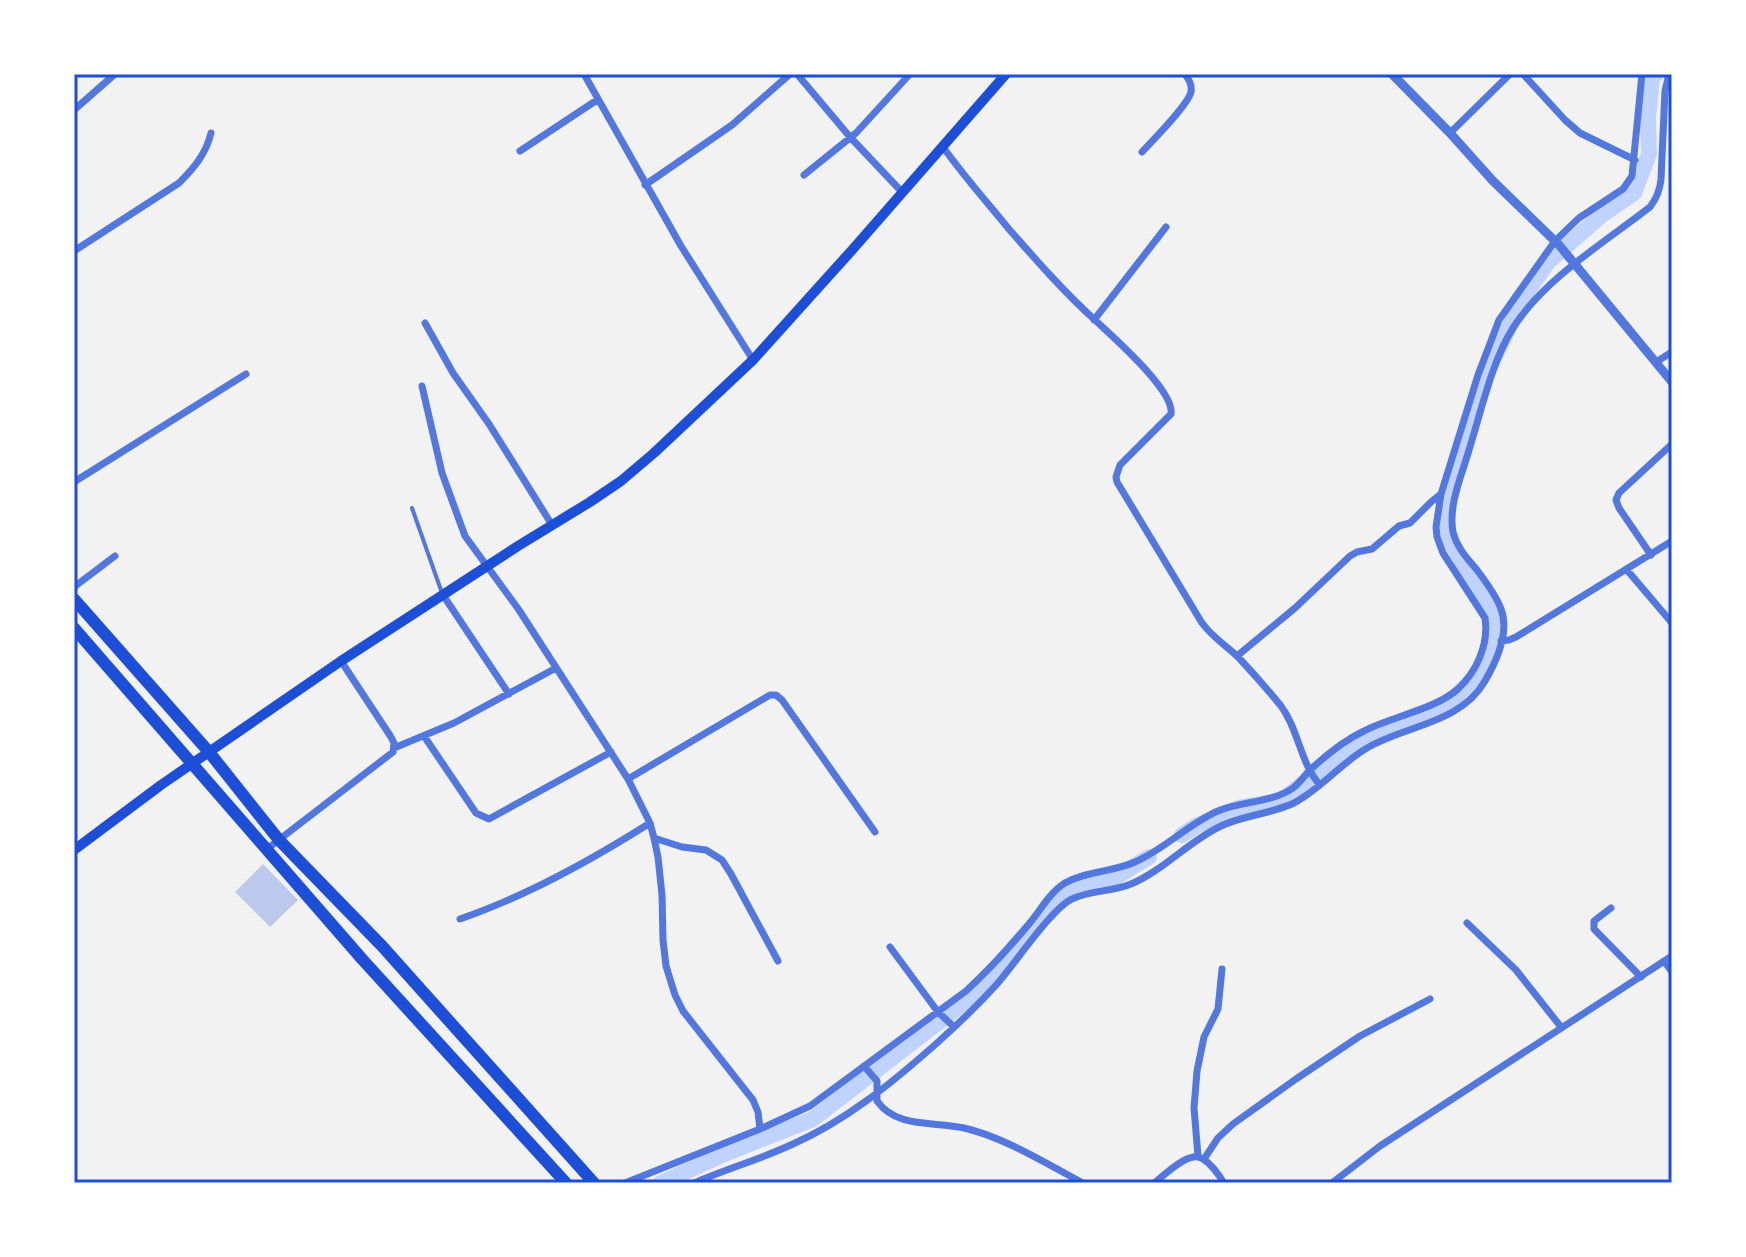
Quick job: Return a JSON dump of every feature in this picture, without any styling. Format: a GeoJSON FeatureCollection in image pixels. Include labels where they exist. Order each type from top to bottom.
{"type":"FeatureCollection","features":[{"type":"Feature","properties":{"kind":"highway"},"geometry":{"type":"LineString","coordinates":[[74,599],[209,752],[279,840],[348,910],[594,1183]]}},
{"type":"Feature","properties":{"kind":"highway"},"geometry":{"type":"LineString","coordinates":[[74,628],[330,922],[566,1183]]}},
{"type":"Feature","properties":{"kind":"highway"},"geometry":{"type":"LineString","coordinates":[[449,1054],[466,1040]]}},
{"type":"Feature","properties":{"kind":"main road"},"geometry":{"type":"LineString","coordinates":[[74,850],[341,661],[621,481],[753,360],[1006,74]]}},
{"type":"Feature","properties":{"kind":"street"},"geometry":{"type":"LineString","coordinates":[[74,110],[115,74]]}},
{"type":"Feature","properties":{"kind":"street"},"geometry":{"type":"LineString","coordinates":[[584,74],[681,246],[753,360]]}},
{"type":"Feature","properties":{"kind":"street"},"geometry":{"type":"LineString","coordinates":[[645,185],[732,125],[790,74]]}},
{"type":"Feature","properties":{"kind":"street"},"geometry":{"type":"LineString","coordinates":[[797,74],[902,192]]}},
{"type":"Feature","properties":{"kind":"street"},"geometry":{"type":"LineString","coordinates":[[804,175],[873,116],[910,74]]}},
{"type":"Feature","properties":{"kind":"street"},"geometry":{"type":"LineString","coordinates":[[1142,152],[1187,101],[1191,84],[1185,74]]}},
{"type":"Feature","properties":{"kind":"street"},"geometry":{"type":"LineString","coordinates":[[1392,74],[1493,181],[1557,243],[1672,382]]}},
{"type":"Feature","properties":{"kind":"street"},"geometry":{"type":"LineString","coordinates":[[1450,133],[1510,74]]}},
{"type":"Feature","properties":{"kind":"street"},"geometry":{"type":"LineString","coordinates":[[1523,74],[1580,133],[1635,160]]}},
{"type":"Feature","properties":{"kind":"street"},"geometry":{"type":"LineString","coordinates":[[625,1183],[810,1106],[866,1069],[966,991],[1057,890],[1114,887],[1147,876],[1218,827],[1302,799],[1318,783],[1367,749],[1439,720],[1459,708],[1483,685],[1493,646],[1504,626],[1501,607],[1459,548],[1451,519],[1495,328],[1579,218],[1623,189],[1632,176],[1642,74]]}},
{"type":"Feature","properties":{"kind":"street"},"geometry":{"type":"LineString","coordinates":[[1493,646],[1485,618],[1438,543],[1436,527],[1441,494],[1500,353],[1526,310],[1573,262],[1656,200],[1660,189],[1665,91],[1669,74]]}},
{"type":"Feature","properties":{"kind":"street"},"geometry":{"type":"LineString","coordinates":[[520,151],[597,100]]}},
{"type":"Feature","properties":{"kind":"street"},"geometry":{"type":"LineString","coordinates":[[74,251],[179,183],[208,148],[211,133]]}},
{"type":"Feature","properties":{"kind":"street"},"geometry":{"type":"LineString","coordinates":[[943,147],[1034,257],[1143,366],[1169,401],[1171,414],[1120,465],[1117,482],[1202,623],[1219,643],[1237,656],[1288,717],[1310,773],[1318,783]]}},
{"type":"Feature","properties":{"kind":"street"},"geometry":{"type":"LineString","coordinates":[[1094,320],[1166,227]]}},
{"type":"Feature","properties":{"kind":"street"},"geometry":{"type":"LineString","coordinates":[[425,323],[453,373],[552,525]]}},
{"type":"Feature","properties":{"kind":"street"},"geometry":{"type":"LineString","coordinates":[[1656,362],[1672,352]]}},
{"type":"Feature","properties":{"kind":"street"},"geometry":{"type":"LineString","coordinates":[[74,482],[246,374]]}},
{"type":"Feature","properties":{"kind":"street"},"geometry":{"type":"LineString","coordinates":[[422,386],[442,473],[465,536],[519,610],[611,752],[650,823],[662,895],[663,940],[670,983],[683,1011],[753,1100],[760,1129]]}},
{"type":"Feature","properties":{"kind":"street"},"geometry":{"type":"LineString","coordinates":[[1651,555],[1619,508],[1617,497],[1672,444]]}},
{"type":"Feature","properties":{"kind":"street"},"geometry":{"type":"LineString","coordinates":[[1237,656],[1295,608],[1350,556],[1372,549],[1399,526],[1410,523],[1441,494]]}},
{"type":"Feature","properties":{"kind":"street"},"geometry":{"type":"LineString","coordinates":[[694,1183],[802,1140],[834,1124],[876,1094],[996,986],[1068,891],[1136,862],[1223,809],[1289,791],[1345,742],[1365,730],[1451,694],[1493,646],[1516,637],[1672,541]]}},
{"type":"Feature","properties":{"kind":"street"},"geometry":{"type":"LineString","coordinates":[[74,587],[115,556]]}},
{"type":"Feature","properties":{"kind":"street"},"geometry":{"type":"LineString","coordinates":[[1627,570],[1672,623]]}},
{"type":"Feature","properties":{"kind":"street"},"geometry":{"type":"LineString","coordinates":[[443,595],[509,694]]}},
{"type":"Feature","properties":{"kind":"street"},"geometry":{"type":"LineString","coordinates":[[267,849],[391,755],[394,748],[391,737],[341,661]]}},
{"type":"Feature","properties":{"kind":"street"},"geometry":{"type":"LineString","coordinates":[[394,748],[454,723],[556,668]]}},
{"type":"Feature","properties":{"kind":"street"},"geometry":{"type":"LineString","coordinates":[[628,779],[774,695],[782,700],[875,832]]}},
{"type":"Feature","properties":{"kind":"street"},"geometry":{"type":"LineString","coordinates":[[424,736],[476,813],[489,819],[611,752]]}},
{"type":"Feature","properties":{"kind":"street"},"geometry":{"type":"LineString","coordinates":[[460,919],[527,892],[607,851],[650,823]]}},
{"type":"Feature","properties":{"kind":"street"},"geometry":{"type":"LineString","coordinates":[[654,838],[682,847],[706,850],[722,860],[778,961]]}},
{"type":"Feature","properties":{"kind":"street"},"geometry":{"type":"LineString","coordinates":[[1611,908],[1594,921],[1594,929],[1641,977]]}},
{"type":"Feature","properties":{"kind":"street"},"geometry":{"type":"LineString","coordinates":[[1467,923],[1516,970],[1561,1027]]}},
{"type":"Feature","properties":{"kind":"street"},"geometry":{"type":"LineString","coordinates":[[890,947],[952,1025]]}},
{"type":"Feature","properties":{"kind":"street"},"geometry":{"type":"LineString","coordinates":[[1332,1183],[1380,1146],[1672,956]]}},
{"type":"Feature","properties":{"kind":"street"},"geometry":{"type":"LineString","coordinates":[[1664,961],[1672,972]]}},
{"type":"Feature","properties":{"kind":"street"},"geometry":{"type":"LineString","coordinates":[[1222,969],[1218,1009],[1204,1037],[1197,1071],[1194,1108],[1201,1158],[1224,1183]]}},
{"type":"Feature","properties":{"kind":"street"},"geometry":{"type":"LineString","coordinates":[[1154,1183],[1186,1159],[1201,1158],[1233,1124],[1360,1036],[1430,999]]}},
{"type":"Feature","properties":{"kind":"street"},"geometry":{"type":"LineString","coordinates":[[866,1069],[877,1081],[876,1099],[886,1112],[903,1120],[965,1128],[1083,1183]]}},
{"type":"Feature","properties":{"kind":"lane"},"geometry":{"type":"LineString","coordinates":[[412,508],[443,595]]}},
{"type":"Feature","properties":{"kind":"lane"},"geometry":{"type":"LineString","coordinates":[[330,922],[348,910]]}},
{"type":"Feature","properties":{"kind":"building"},"geometry":{"type":"Polygon","coordinates":[[[263,864],[298,900],[270,927],[235,892],[263,864]]]}},
{"type":"Feature","properties":{"kind":"waterway"},"geometry":{"type":"LineString","coordinates":[[1182,835],[1238,808],[1282,800],[1364,736],[1450,702],[1479,673],[1490,656],[1494,641],[1493,615],[1442,526],[1448,488],[1486,374],[1525,295],[1548,262],[1602,215],[1634,193],[1649,154],[1648,119],[1652,78],[1656,74]]}},
{"type":"Feature","properties":{"kind":"waterway"},"geometry":{"type":"LineString","coordinates":[[661,1183],[813,1119],[970,998],[1059,896],[1081,884],[1113,879],[1149,857]]}}]}
